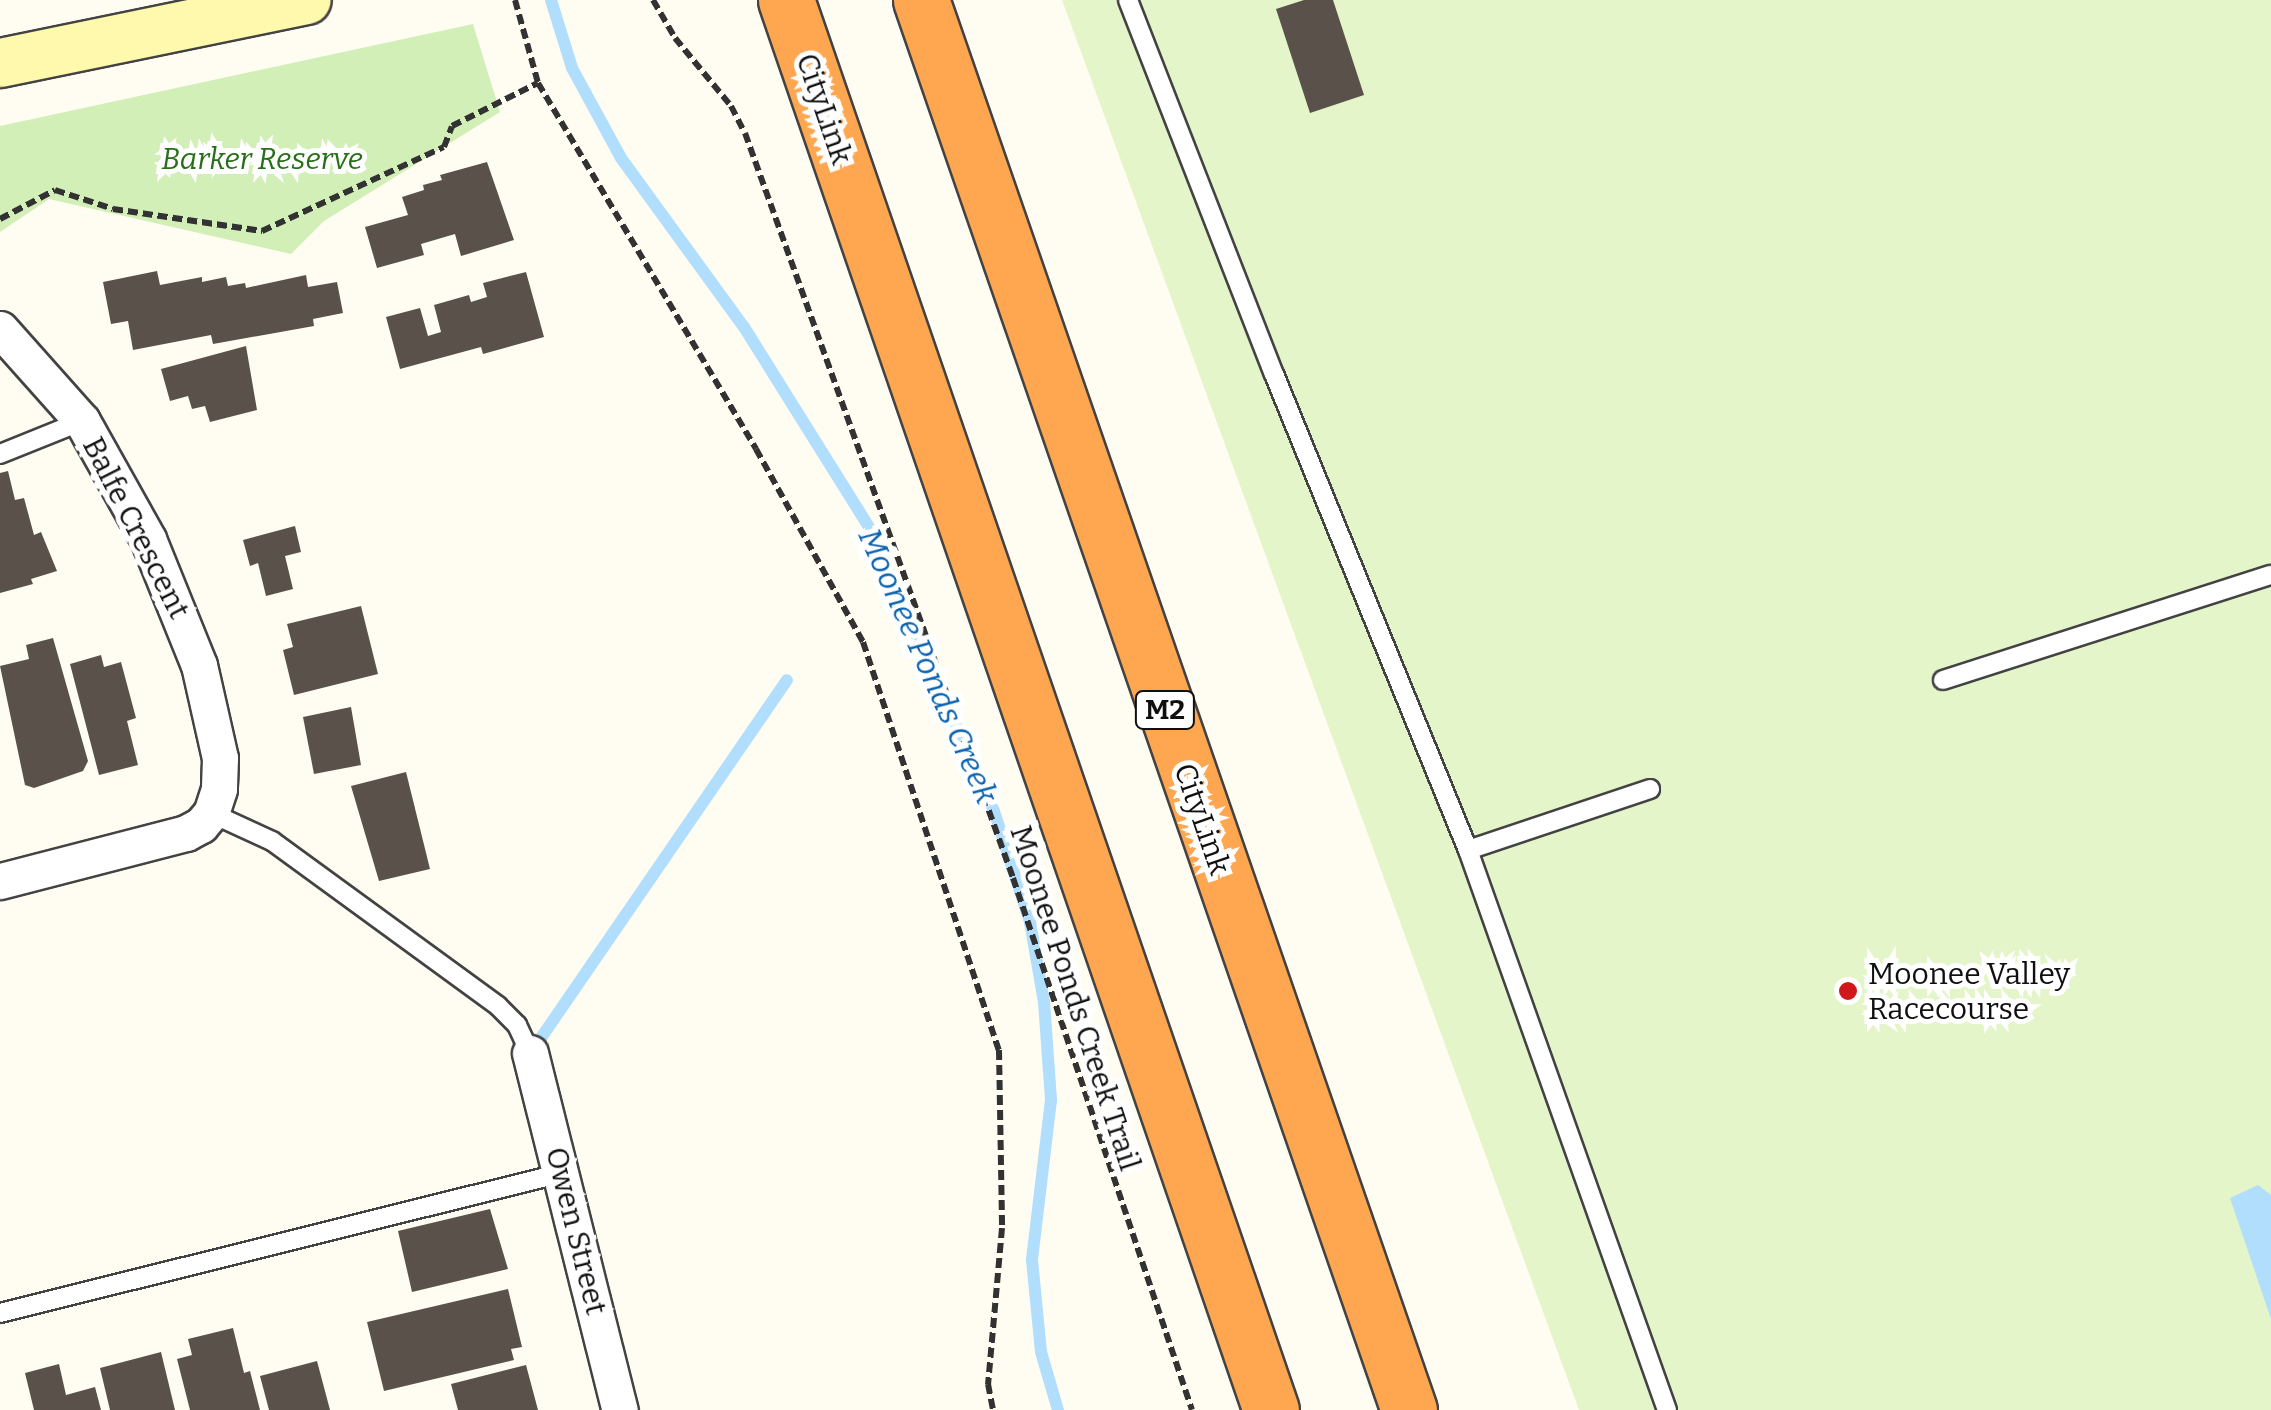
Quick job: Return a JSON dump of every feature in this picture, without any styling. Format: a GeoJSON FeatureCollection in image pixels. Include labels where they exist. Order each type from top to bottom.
{"type":"FeatureCollection","features":[{"type":"Feature","properties":{"kind":"highway","name":"CityLink"},"geometry":{"type":"LineString","coordinates":[[786,0],[1272,1410]]}},
{"type":"Feature","properties":{"kind":"highway","name":"CityLink"},"geometry":{"type":"LineString","coordinates":[[921,0],[1409,1410]]}},
{"type":"Feature","properties":{"kind":"street"},"geometry":{"type":"LineString","coordinates":[[0,63],[216,9],[307,0]]}},
{"type":"Feature","properties":{"kind":"street","name":"Balfe Crescent"},"geometry":{"type":"LineString","coordinates":[[0,329],[82,421],[148,538],[199,666],[220,758],[219,789],[211,813]]}},
{"type":"Feature","properties":{"kind":"street"},"geometry":{"type":"LineString","coordinates":[[0,881],[186,833],[211,813]]}},
{"type":"Feature","properties":{"kind":"street","name":"Owen Street"},"geometry":{"type":"LineString","coordinates":[[530,1053],[620,1410]]}},
{"type":"Feature","properties":{"kind":"lane"},"geometry":{"type":"LineString","coordinates":[[1128,0],[1274,374],[1468,850],[1667,1410]]}},
{"type":"Feature","properties":{"kind":"lane"},"geometry":{"type":"LineString","coordinates":[[0,454],[82,421]]}},
{"type":"Feature","properties":{"kind":"lane"},"geometry":{"type":"LineString","coordinates":[[1943,680],[2271,574]]}},
{"type":"Feature","properties":{"kind":"lane"},"geometry":{"type":"LineString","coordinates":[[1468,850],[1650,789]]}},
{"type":"Feature","properties":{"kind":"lane"},"geometry":{"type":"LineString","coordinates":[[211,813],[272,841],[498,1006],[516,1025],[530,1053]]}},
{"type":"Feature","properties":{"kind":"lane"},"geometry":{"type":"LineString","coordinates":[[0,1313],[562,1173]]}},
{"type":"Feature","properties":{"kind":"path"},"geometry":{"type":"LineString","coordinates":[[515,0],[538,83],[756,448],[863,642],[999,1050],[1002,1228],[988,1384],[994,1410]]}},
{"type":"Feature","properties":{"kind":"path","name":"Moonee Ponds Creek Trail"},"geometry":{"type":"LineString","coordinates":[[654,0],[675,38],[731,106],[745,134],[1013,878],[1123,1215],[1192,1410]]}},
{"type":"Feature","properties":{"kind":"path"},"geometry":{"type":"LineString","coordinates":[[0,219],[55,190],[113,208],[262,231],[444,147],[452,126],[538,83]]}},
{"type":"Feature","properties":{"kind":"green space","name":"Moonee Valley Racecourse"},"geometry":{"type":"Polygon","coordinates":[[[1062,0],[2271,0],[2271,1410],[1579,1410],[1062,0]]]}},
{"type":"Feature","properties":{"kind":"green space","name":"Barker Reserve"},"geometry":{"type":"Polygon","coordinates":[[[473,24],[500,112],[324,221],[291,254],[49,199],[0,232],[0,126],[473,24]]]}},
{"type":"Feature","properties":{"kind":"water"},"geometry":{"type":"Polygon","coordinates":[[[2258,1185],[2271,1195],[2271,1319],[2230,1198],[2258,1185]]]}},
{"type":"Feature","properties":{"kind":"building"},"geometry":{"type":"Polygon","coordinates":[[[1304,0],[1333,0],[1364,95],[1310,113],[1276,9],[1304,0]]]}},
{"type":"Feature","properties":{"kind":"building"},"geometry":{"type":"Polygon","coordinates":[[[487,162],[514,240],[461,256],[455,234],[421,244],[424,255],[377,268],[365,227],[408,215],[402,197],[442,180],[440,175],[487,162]]]}},
{"type":"Feature","properties":{"kind":"building"},"geometry":{"type":"Polygon","coordinates":[[[157,271],[160,285],[226,277],[228,286],[245,283],[246,288],[306,275],[308,287],[337,282],[343,313],[313,319],[314,326],[213,344],[211,335],[133,350],[128,321],[111,324],[103,282],[157,271]]]}},
{"type":"Feature","properties":{"kind":"building"},"geometry":{"type":"Polygon","coordinates":[[[526,272],[544,337],[483,354],[481,347],[400,369],[386,317],[420,308],[428,336],[441,332],[434,305],[469,295],[471,302],[487,297],[483,283],[526,272]]]}},
{"type":"Feature","properties":{"kind":"building"},"geometry":{"type":"Polygon","coordinates":[[[246,346],[257,410],[210,422],[205,406],[192,409],[188,396],[170,401],[161,369],[246,346]]]}},
{"type":"Feature","properties":{"kind":"building"},"geometry":{"type":"Polygon","coordinates":[[[8,471],[15,500],[24,498],[34,535],[41,532],[57,571],[31,579],[33,584],[0,593],[0,473],[8,471]]]}},
{"type":"Feature","properties":{"kind":"building"},"geometry":{"type":"Polygon","coordinates":[[[295,526],[301,552],[285,556],[293,589],[266,596],[258,563],[250,566],[243,540],[295,526]]]}},
{"type":"Feature","properties":{"kind":"building"},"geometry":{"type":"Polygon","coordinates":[[[361,606],[378,674],[294,695],[283,650],[293,647],[287,624],[361,606]]]}},
{"type":"Feature","properties":{"kind":"building"},"geometry":{"type":"Polygon","coordinates":[[[53,638],[88,761],[83,771],[34,788],[25,785],[0,666],[29,659],[26,645],[53,638]]]}},
{"type":"Feature","properties":{"kind":"building"},"geometry":{"type":"Polygon","coordinates":[[[101,655],[104,667],[121,662],[136,718],[127,721],[138,765],[99,775],[70,664],[101,655]]]}},
{"type":"Feature","properties":{"kind":"building"},"geometry":{"type":"Polygon","coordinates":[[[351,707],[361,765],[314,774],[303,717],[351,707]]]}},
{"type":"Feature","properties":{"kind":"building"},"geometry":{"type":"Polygon","coordinates":[[[406,772],[430,869],[379,881],[351,786],[406,772]]]}},
{"type":"Feature","properties":{"kind":"building"},"geometry":{"type":"Polygon","coordinates":[[[490,1209],[508,1269],[412,1292],[398,1231],[490,1209]]]}},
{"type":"Feature","properties":{"kind":"building"},"geometry":{"type":"Polygon","coordinates":[[[508,1289],[522,1347],[511,1349],[514,1360],[384,1391],[367,1322],[508,1289]]]}},
{"type":"Feature","properties":{"kind":"building"},"geometry":{"type":"Polygon","coordinates":[[[233,1328],[244,1373],[250,1371],[260,1410],[190,1410],[177,1359],[192,1355],[188,1339],[233,1328]]]}},
{"type":"Feature","properties":{"kind":"building"},"geometry":{"type":"Polygon","coordinates":[[[161,1352],[175,1410],[110,1410],[100,1368],[161,1352]]]}},
{"type":"Feature","properties":{"kind":"building"},"geometry":{"type":"Polygon","coordinates":[[[317,1361],[330,1410],[269,1410],[260,1376],[317,1361]]]}},
{"type":"Feature","properties":{"kind":"building"},"geometry":{"type":"Polygon","coordinates":[[[59,1364],[66,1395],[95,1387],[101,1410],[34,1410],[25,1373],[59,1364]]]}},
{"type":"Feature","properties":{"kind":"building"},"geometry":{"type":"Polygon","coordinates":[[[526,1365],[538,1410],[458,1410],[451,1384],[526,1365]]]}},
{"type":"Feature","properties":{"kind":"waterway","name":"Moonee Ponds Creek"},"geometry":{"type":"LineString","coordinates":[[551,0],[572,68],[621,158],[744,327],[870,529],[994,811],[1030,922],[1044,1002],[1051,1100],[1032,1260],[1041,1352],[1058,1410]]}},
{"type":"Feature","properties":{"kind":"waterway"},"geometry":{"type":"LineString","coordinates":[[532,1051],[787,680]]}},
{"type":"Feature","properties":{"kind":"place","name":"Moonee Valley Racecourse"},"geometry":{"type":"Point","coordinates":[1848,991]}}]}
